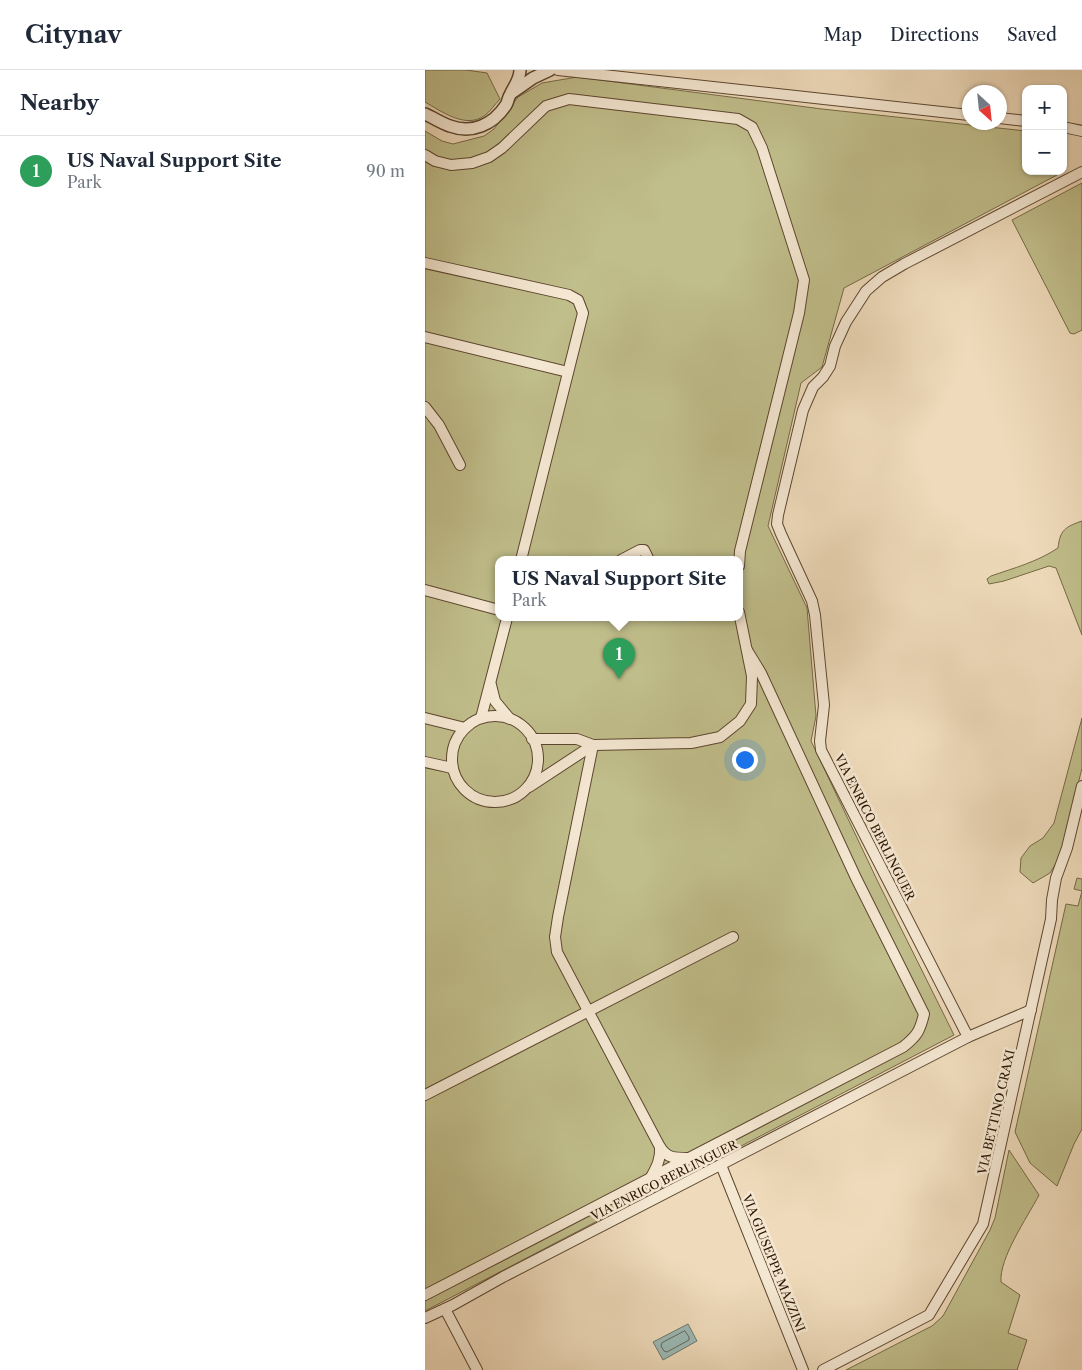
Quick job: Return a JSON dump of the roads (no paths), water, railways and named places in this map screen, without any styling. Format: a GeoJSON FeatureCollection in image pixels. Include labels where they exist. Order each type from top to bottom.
{"type":"FeatureCollection","features":[{"type":"Feature","properties":{"kind":"street"},"geometry":{"type":"LineString","coordinates":[[425,114],[450,126],[463,129],[484,126],[493,121],[507,104],[519,78],[520,70]]}},
{"type":"Feature","properties":{"kind":"street"},"geometry":{"type":"LineString","coordinates":[[510,94],[533,78],[550,70]]}},
{"type":"Feature","properties":{"kind":"street"},"geometry":{"type":"LineString","coordinates":[[558,70],[962,114]]}},
{"type":"Feature","properties":{"kind":"street"},"geometry":{"type":"LineString","coordinates":[[425,155],[435,161],[451,165],[472,163],[489,157],[502,148],[546,106],[569,99],[738,119],[752,127],[762,148],[804,280],[799,313],[740,556]]}},
{"type":"Feature","properties":{"kind":"street"},"geometry":{"type":"LineString","coordinates":[[1007,119],[1022,121]]}},
{"type":"Feature","properties":{"kind":"street"},"geometry":{"type":"LineString","coordinates":[[1067,128],[1082,131]]}},
{"type":"Feature","properties":{"kind":"street","name":"VIA ENRICO BERLINGUER"},"geometry":{"type":"LineString","coordinates":[[967,1037],[821,750],[820,741],[824,705],[813,601],[781,534],[777,524],[778,515],[803,410],[813,387],[830,366],[835,346],[846,322],[866,291],[882,277],[904,264],[1082,172]]}},
{"type":"Feature","properties":{"kind":"street"},"geometry":{"type":"LineString","coordinates":[[425,263],[569,295],[578,300],[583,313],[522,556]]}},
{"type":"Feature","properties":{"kind":"street"},"geometry":{"type":"LineString","coordinates":[[425,337],[568,372]]}},
{"type":"Feature","properties":{"kind":"street"},"geometry":{"type":"LineString","coordinates":[[425,407],[439,425],[459,465]]}},
{"type":"Feature","properties":{"kind":"street"},"geometry":{"type":"LineString","coordinates":[[629,556],[644,550],[647,556]]}},
{"type":"Feature","properties":{"kind":"street"},"geometry":{"type":"LineString","coordinates":[[425,590],[495,609]]}},
{"type":"Feature","properties":{"kind":"street"},"geometry":{"type":"LineString","coordinates":[[481,718],[506,621]]}},
{"type":"Feature","properties":{"kind":"street"},"geometry":{"type":"LineString","coordinates":[[532,739],[577,739],[593,745],[691,743],[720,736],[740,721],[751,704],[751,676],[741,621]]}},
{"type":"Feature","properties":{"kind":"street"},"geometry":{"type":"LineString","coordinates":[[425,1295],[903,1047],[915,1038],[921,1027],[924,1014],[856,878],[761,673],[747,650]]}},
{"type":"Feature","properties":{"kind":"street"},"geometry":{"type":"LineString","coordinates":[[491,681],[495,701],[509,719]]}},
{"type":"Feature","properties":{"kind":"street"},"geometry":{"type":"LineString","coordinates":[[518,795],[528,786],[536,770],[537,751],[527,731],[509,719],[495,716],[481,718],[465,728],[457,740],[452,754],[453,768],[457,781],[467,792],[478,799],[492,802],[506,800],[518,795],[593,745]]}},
{"type":"Feature","properties":{"kind":"street"},"geometry":{"type":"LineString","coordinates":[[425,718],[465,728]]}},
{"type":"Feature","properties":{"kind":"street"},"geometry":{"type":"LineString","coordinates":[[593,745],[555,937],[557,952],[659,1147],[671,1158],[690,1158]]}},
{"type":"Feature","properties":{"kind":"street"},"geometry":{"type":"LineString","coordinates":[[425,762],[453,768]]}},
{"type":"Feature","properties":{"kind":"street","name":"VIA BETTINO CRAXI"},"geometry":{"type":"LineString","coordinates":[[823,1370],[929,1315],[983,1224],[1051,919],[1055,878],[1067,848],[1082,786]]}},
{"type":"Feature","properties":{"kind":"street"},"geometry":{"type":"LineString","coordinates":[[425,1095],[733,937]]}},
{"type":"Feature","properties":{"kind":"street","name":"VIA ENRICO BERLINGUER"},"geometry":{"type":"LineString","coordinates":[[425,1318],[967,1037],[1031,1010]]}},
{"type":"Feature","properties":{"kind":"street"},"geometry":{"type":"LineString","coordinates":[[649,1180],[660,1157],[659,1147]]}},
{"type":"Feature","properties":{"kind":"street","name":"VIA GIUSEPPE MAZZINI"},"geometry":{"type":"LineString","coordinates":[[721,1165],[803,1370]]}},
{"type":"Feature","properties":{"kind":"street"},"geometry":{"type":"LineString","coordinates":[[445,1309],[477,1370]]}},
{"type":"Feature","properties":{"kind":"water"},"geometry":{"type":"Polygon","coordinates":[[[688,1324],[697,1341],[663,1360],[653,1342],[688,1324]]]}},
{"type":"Feature","properties":{"kind":"place","name":"US Naval Support Site"},"geometry":{"type":"Point","coordinates":[619,679]}}]}
